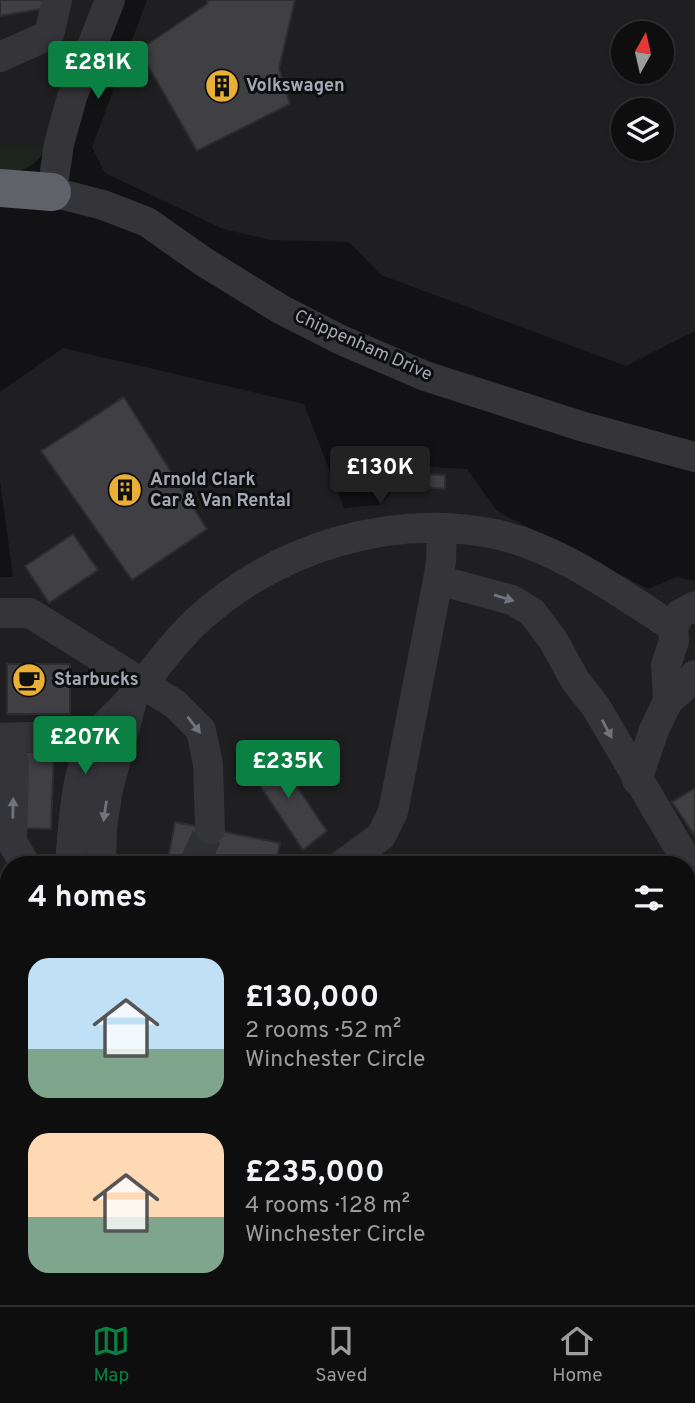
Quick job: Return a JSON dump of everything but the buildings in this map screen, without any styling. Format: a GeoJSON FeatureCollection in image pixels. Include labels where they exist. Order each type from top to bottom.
{"type":"FeatureCollection","features":[{"type":"Feature","properties":{"kind":"highway"},"geometry":{"type":"LineString","coordinates":[[0,188],[52,192]]}},
{"type":"Feature","properties":{"kind":"street"},"geometry":{"type":"LineString","coordinates":[[0,57],[49,35],[57,0]]}},
{"type":"Feature","properties":{"kind":"street"},"geometry":{"type":"LineString","coordinates":[[52,192],[59,144],[72,97],[110,0]]}},
{"type":"Feature","properties":{"kind":"street","name":"Chippenham Drive"},"geometry":{"type":"LineString","coordinates":[[52,192],[103,205],[147,222],[204,262],[282,310],[341,340],[425,376],[584,427],[695,457]]}},
{"type":"Feature","properties":{"kind":"street"},"geometry":{"type":"LineString","coordinates":[[354,856],[382,836],[393,812],[438,580],[442,528]]}},
{"type":"Feature","properties":{"kind":"street"},"geometry":{"type":"LineString","coordinates":[[71,856],[79,784],[90,746],[179,638],[235,589],[299,555],[349,537],[396,530],[442,528],[491,533],[514,539],[687,622],[666,665],[668,701]]}},
{"type":"Feature","properties":{"kind":"street"},"geometry":{"type":"LineString","coordinates":[[438,580],[513,600],[532,612],[553,640],[569,671],[596,707],[684,856]]}},
{"type":"Feature","properties":{"kind":"street"},"geometry":{"type":"LineString","coordinates":[[0,613],[30,613],[138,690],[176,704],[201,730],[208,764],[210,829]]}},
{"type":"Feature","properties":{"kind":"street"},"geometry":{"type":"LineString","coordinates":[[637,780],[653,730],[668,701],[695,675]]}},
{"type":"Feature","properties":{"kind":"street"},"geometry":{"type":"LineString","coordinates":[[101,856],[102,827],[108,789],[138,690]]}},
{"type":"Feature","properties":{"kind":"street"},"geometry":{"type":"LineString","coordinates":[[0,738],[58,736],[90,746]]}},
{"type":"Feature","properties":{"kind":"street"},"geometry":{"type":"LineString","coordinates":[[0,758],[14,762],[12,842],[20,856]]}},
{"type":"Feature","properties":{"kind":"shaded area"},"geometry":{"type":"Polygon","coordinates":[[[0,0],[99,0],[48,146],[0,146],[0,0]]]}},
{"type":"Feature","properties":{"kind":"shaded area"},"geometry":{"type":"Polygon","coordinates":[[[147,0],[695,0],[695,331],[626,366],[381,275],[349,242],[271,240],[223,229],[105,173],[92,147],[147,0]]]}},
{"type":"Feature","properties":{"kind":"shaded area"},"geometry":{"type":"Polygon","coordinates":[[[0,146],[48,146],[34,164],[16,171],[0,173],[0,146]]]}},
{"type":"Feature","properties":{"kind":"shaded area"},"geometry":{"type":"Polygon","coordinates":[[[63,348],[304,404],[344,508],[379,505],[415,466],[467,469],[497,511],[648,589],[676,577],[695,581],[695,856],[0,856],[0,577],[13,577],[0,481],[0,392],[63,348]]]}},
{"type":"Feature","properties":{"kind":"tunnel"},"geometry":{"type":"LineString","coordinates":[[198,856],[210,829]]}},
{"type":"Feature","properties":{"kind":"place","name":"Volkswagen"},"geometry":{"type":"Point","coordinates":[222,86]}},
{"type":"Feature","properties":{"kind":"place","name":"Arnold Clark Car & Van Rental"},"geometry":{"type":"Point","coordinates":[125,490]}},
{"type":"Feature","properties":{"kind":"place","name":"Starbucks"},"geometry":{"type":"Point","coordinates":[29,680]}}]}
